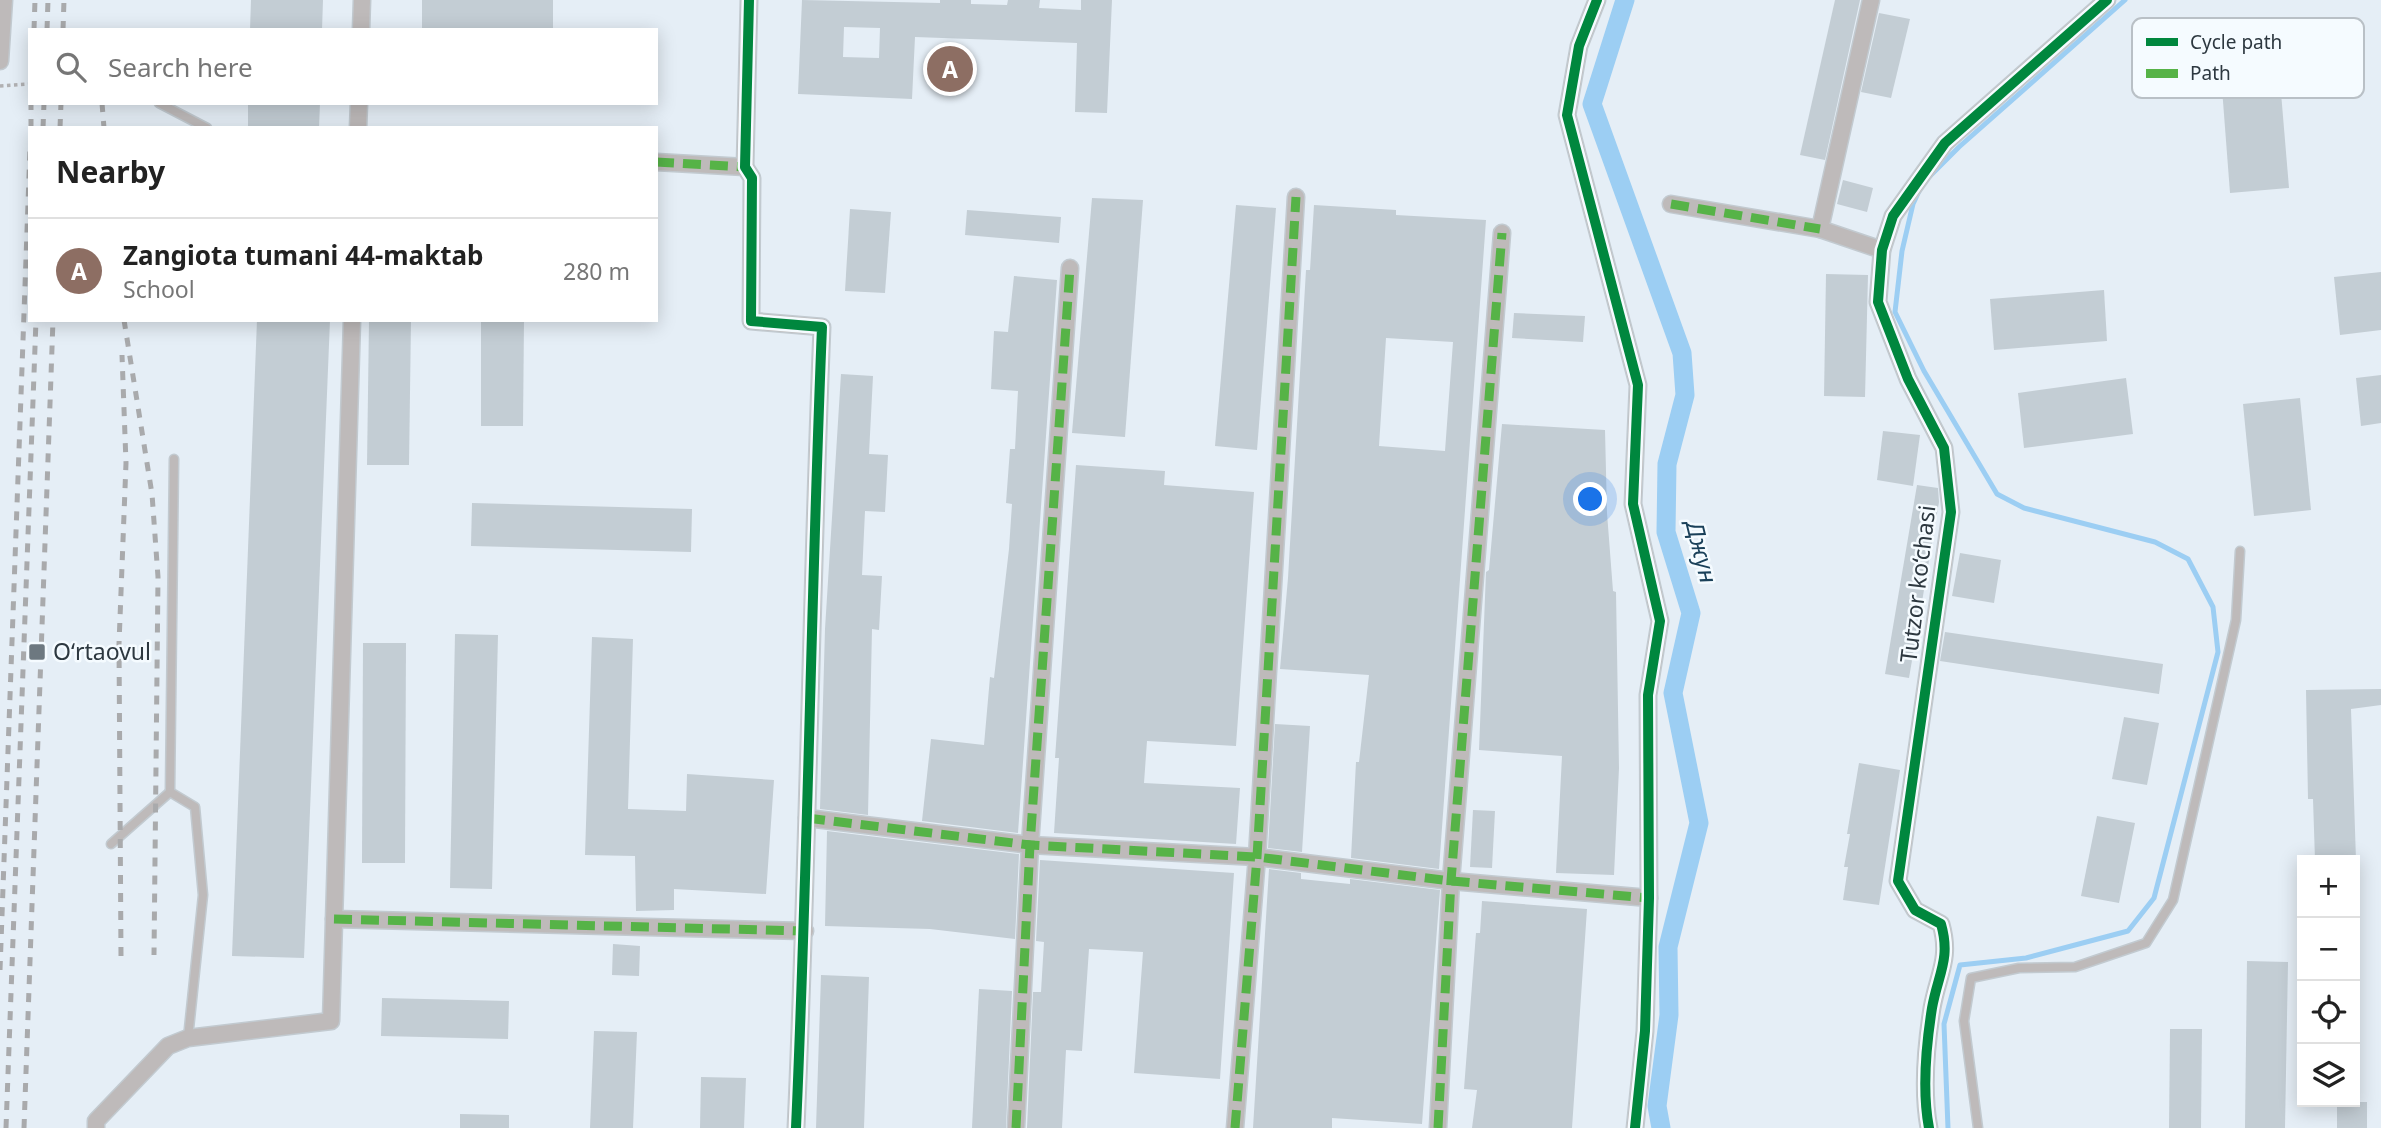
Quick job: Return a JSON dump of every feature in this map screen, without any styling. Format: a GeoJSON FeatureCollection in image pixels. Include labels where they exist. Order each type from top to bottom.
{"type":"FeatureCollection","features":[{"type":"Feature","properties":{"kind":"street"},"geometry":{"type":"LineString","coordinates":[[0,61],[4,0]]}},
{"type":"Feature","properties":{"kind":"street"},"geometry":{"type":"LineString","coordinates":[[361,28],[362,0]]}},
{"type":"Feature","properties":{"kind":"street"},"geometry":{"type":"LineString","coordinates":[[750,0],[745,167],[752,178],[751,321],[822,327],[812,569],[805,931],[796,1128]]}},
{"type":"Feature","properties":{"kind":"street"},"geometry":{"type":"LineString","coordinates":[[1597,0],[1579,46],[1567,115],[1638,385],[1633,504],[1660,621],[1648,695],[1649,898],[1645,1031],[1635,1128]]}},
{"type":"Feature","properties":{"kind":"street"},"geometry":{"type":"LineString","coordinates":[[1820,229],[1871,0]]}},
{"type":"Feature","properties":{"kind":"street","name":"Tutzor ko‘chasi"},"geometry":{"type":"LineString","coordinates":[[1929,1128],[1925,1105],[1932,1009],[1948,946],[1941,924],[1915,910],[1898,881],[1951,512],[1944,448],[1908,379],[1878,302],[1882,250],[1893,216],[1945,143],[2107,0]]}},
{"type":"Feature","properties":{"kind":"street"},"geometry":{"type":"LineString","coordinates":[[358,126],[359,105]]}},
{"type":"Feature","properties":{"kind":"street"},"geometry":{"type":"LineString","coordinates":[[658,162],[745,167]]}},
{"type":"Feature","properties":{"kind":"street"},"geometry":{"type":"LineString","coordinates":[[1235,1128],[1257,858],[1296,197]]}},
{"type":"Feature","properties":{"kind":"street"},"geometry":{"type":"LineString","coordinates":[[1671,204],[1820,229],[1882,250]]}},
{"type":"Feature","properties":{"kind":"street"},"geometry":{"type":"LineString","coordinates":[[1438,1128],[1451,881],[1502,233]]}},
{"type":"Feature","properties":{"kind":"street"},"geometry":{"type":"LineString","coordinates":[[1016,1128],[1030,845],[1070,268]]}},
{"type":"Feature","properties":{"kind":"street"},"geometry":{"type":"LineString","coordinates":[[96,1128],[96,1121],[168,1046],[188,1038],[331,1021],[352,322]]}},
{"type":"Feature","properties":{"kind":"street"},"geometry":{"type":"LineString","coordinates":[[807,818],[1030,845],[1257,858],[1451,881],[1649,898]]}},
{"type":"Feature","properties":{"kind":"street"},"geometry":{"type":"LineString","coordinates":[[334,919],[805,931]]}},
{"type":"Feature","properties":{"kind":"lane"},"geometry":{"type":"LineString","coordinates":[[163,105],[203,126]]}},
{"type":"Feature","properties":{"kind":"lane"},"geometry":{"type":"LineString","coordinates":[[111,844],[170,792],[174,459]]}},
{"type":"Feature","properties":{"kind":"lane"},"geometry":{"type":"LineString","coordinates":[[1978,1128],[1964,1021],[1971,978],[2018,968],[2075,967],[2146,943],[2173,900],[2236,620],[2240,551]]}},
{"type":"Feature","properties":{"kind":"lane"},"geometry":{"type":"LineString","coordinates":[[170,792],[195,807],[203,895],[188,1038]]}},
{"type":"Feature","properties":{"kind":"path"},"geometry":{"type":"LineString","coordinates":[[0,86],[28,84]]}},
{"type":"Feature","properties":{"kind":"building"},"geometry":{"type":"Polygon","coordinates":[[[251,0],[323,0],[322,28],[250,28],[251,0]]]}},
{"type":"Feature","properties":{"kind":"building"},"geometry":{"type":"Polygon","coordinates":[[[422,0],[553,0],[553,28],[422,28],[422,0]]]}},
{"type":"Feature","properties":{"kind":"building"},"geometry":{"type":"Polygon","coordinates":[[[802,0],[940,3],[940,0],[971,0],[971,4],[1007,5],[1008,0],[1040,0],[1039,8],[1081,10],[1081,0],[1112,0],[1107,113],[1075,112],[1077,43],[915,37],[912,99],[798,94],[802,0]],[[844,27],[843,57],[879,58],[880,28],[844,27]]]}},
{"type":"Feature","properties":{"kind":"building"},"geometry":{"type":"Polygon","coordinates":[[[1835,0],[1860,0],[1825,160],[1800,155],[1835,0]]]}},
{"type":"Feature","properties":{"kind":"building"},"geometry":{"type":"Polygon","coordinates":[[[1879,13],[1910,19],[1891,98],[1861,92],[1879,13]]]}},
{"type":"Feature","properties":{"kind":"building"},"geometry":{"type":"Polygon","coordinates":[[[2223,98],[2281,98],[2289,188],[2230,193],[2223,98]]]}},
{"type":"Feature","properties":{"kind":"building"},"geometry":{"type":"Polygon","coordinates":[[[248,105],[320,105],[319,126],[248,126],[248,105]]]}},
{"type":"Feature","properties":{"kind":"building"},"geometry":{"type":"Polygon","coordinates":[[[1843,180],[1873,188],[1867,212],[1837,204],[1843,180]]]}},
{"type":"Feature","properties":{"kind":"building"},"geometry":{"type":"Polygon","coordinates":[[[1092,198],[1143,200],[1125,437],[1072,433],[1092,198]]]}},
{"type":"Feature","properties":{"kind":"building"},"geometry":{"type":"Polygon","coordinates":[[[1236,205],[1276,208],[1257,450],[1215,446],[1236,205]]]}},
{"type":"Feature","properties":{"kind":"building"},"geometry":{"type":"Polygon","coordinates":[[[1314,205],[1396,210],[1396,215],[1486,220],[1439,869],[1351,858],[1356,762],[1359,762],[1369,675],[1280,669],[1306,270],[1310,270],[1314,205]],[[1386,338],[1379,446],[1445,451],[1453,342],[1386,338]]]}},
{"type":"Feature","properties":{"kind":"building"},"geometry":{"type":"Polygon","coordinates":[[[850,209],[891,212],[885,293],[845,291],[850,209]]]}},
{"type":"Feature","properties":{"kind":"building"},"geometry":{"type":"Polygon","coordinates":[[[967,210],[1061,217],[1059,243],[965,235],[967,210]]]}},
{"type":"Feature","properties":{"kind":"building"},"geometry":{"type":"Polygon","coordinates":[[[2381,272],[2381,330],[2340,335],[2334,277],[2381,272]]]}},
{"type":"Feature","properties":{"kind":"building"},"geometry":{"type":"Polygon","coordinates":[[[1826,274],[1868,275],[1865,397],[1824,396],[1826,274]]]}},
{"type":"Feature","properties":{"kind":"building"},"geometry":{"type":"Polygon","coordinates":[[[1014,276],[1057,280],[1018,833],[922,821],[931,739],[984,745],[990,677],[994,678],[1009,549],[1012,504],[1006,503],[1010,449],[1015,449],[1018,391],[991,389],[994,331],[1008,332],[1014,276]]]}},
{"type":"Feature","properties":{"kind":"building"},"geometry":{"type":"Polygon","coordinates":[[[2104,290],[2107,341],[1994,350],[1990,299],[2104,290]]]}},
{"type":"Feature","properties":{"kind":"building"},"geometry":{"type":"Polygon","coordinates":[[[1514,313],[1585,316],[1583,342],[1512,338],[1514,313]]]}},
{"type":"Feature","properties":{"kind":"building"},"geometry":{"type":"Polygon","coordinates":[[[257,322],[330,322],[304,958],[232,956],[257,322]]]}},
{"type":"Feature","properties":{"kind":"building"},"geometry":{"type":"Polygon","coordinates":[[[369,322],[411,322],[409,465],[367,465],[369,322]]]}},
{"type":"Feature","properties":{"kind":"building"},"geometry":{"type":"Polygon","coordinates":[[[481,322],[524,322],[523,426],[481,426],[481,322]]]}},
{"type":"Feature","properties":{"kind":"building"},"geometry":{"type":"Polygon","coordinates":[[[841,374],[873,376],[869,454],[888,455],[885,512],[865,511],[862,575],[882,576],[879,630],[872,629],[868,815],[820,809],[825,629],[841,374]]]}},
{"type":"Feature","properties":{"kind":"building"},"geometry":{"type":"Polygon","coordinates":[[[2381,375],[2381,423],[2361,426],[2356,378],[2381,375]]]}},
{"type":"Feature","properties":{"kind":"building"},"geometry":{"type":"Polygon","coordinates":[[[2126,378],[2133,434],[2024,448],[2018,393],[2126,378]]]}},
{"type":"Feature","properties":{"kind":"building"},"geometry":{"type":"Polygon","coordinates":[[[2300,398],[2311,510],[2254,516],[2243,404],[2300,398]]]}},
{"type":"Feature","properties":{"kind":"building"},"geometry":{"type":"Polygon","coordinates":[[[1502,424],[1605,430],[1607,513],[1613,591],[1616,592],[1619,768],[1614,875],[1556,873],[1562,756],[1479,750],[1486,572],[1489,570],[1502,424]]]}},
{"type":"Feature","properties":{"kind":"building"},"geometry":{"type":"Polygon","coordinates":[[[1883,431],[1920,435],[1913,486],[1877,480],[1883,431]]]}},
{"type":"Feature","properties":{"kind":"building"},"geometry":{"type":"Polygon","coordinates":[[[1076,465],[1165,471],[1164,485],[1254,492],[1236,746],[1147,741],[1144,783],[1240,788],[1236,844],[1054,833],[1059,758],[1055,758],[1076,465]]]}},
{"type":"Feature","properties":{"kind":"building"},"geometry":{"type":"Polygon","coordinates":[[[1917,485],[1938,488],[1939,502],[1909,678],[1885,674],[1917,485]]]}},
{"type":"Feature","properties":{"kind":"building"},"geometry":{"type":"Polygon","coordinates":[[[472,503],[692,509],[691,552],[471,546],[472,503]]]}},
{"type":"Feature","properties":{"kind":"building"},"geometry":{"type":"Polygon","coordinates":[[[1960,553],[2001,560],[1994,603],[1952,596],[1960,553]]]}},
{"type":"Feature","properties":{"kind":"building"},"geometry":{"type":"Polygon","coordinates":[[[1945,632],[2163,664],[2159,694],[1940,661],[1945,632]]]}},
{"type":"Feature","properties":{"kind":"building"},"geometry":{"type":"Polygon","coordinates":[[[455,634],[498,635],[492,889],[450,888],[455,634]]]}},
{"type":"Feature","properties":{"kind":"building"},"geometry":{"type":"Polygon","coordinates":[[[592,637],[633,639],[628,809],[686,811],[687,774],[774,780],[766,894],[674,889],[674,910],[636,911],[635,856],[585,855],[592,637]]]}},
{"type":"Feature","properties":{"kind":"building"},"geometry":{"type":"Polygon","coordinates":[[[363,643],[406,643],[405,863],[362,863],[363,643]]]}},
{"type":"Feature","properties":{"kind":"building"},"geometry":{"type":"Polygon","coordinates":[[[2381,689],[2381,705],[2351,709],[2356,855],[2315,855],[2313,799],[2308,799],[2306,690],[2381,689]]]}},
{"type":"Feature","properties":{"kind":"building"},"geometry":{"type":"Polygon","coordinates":[[[2124,717],[2159,723],[2147,785],[2112,779],[2124,717]]]}},
{"type":"Feature","properties":{"kind":"building"},"geometry":{"type":"Polygon","coordinates":[[[1275,724],[1310,726],[1302,852],[1268,848],[1275,724]]]}},
{"type":"Feature","properties":{"kind":"building"},"geometry":{"type":"Polygon","coordinates":[[[1859,763],[1900,770],[1879,905],[1843,900],[1848,867],[1844,867],[1850,834],[1847,834],[1859,763]]]}},
{"type":"Feature","properties":{"kind":"building"},"geometry":{"type":"Polygon","coordinates":[[[1473,810],[1495,811],[1492,868],[1470,867],[1473,810]]]}},
{"type":"Feature","properties":{"kind":"building"},"geometry":{"type":"Polygon","coordinates":[[[2097,816],[2135,823],[2119,903],[2081,896],[2097,816]]]}},
{"type":"Feature","properties":{"kind":"building"},"geometry":{"type":"Polygon","coordinates":[[[827,831],[1019,854],[1015,939],[930,929],[825,926],[827,831]]]}},
{"type":"Feature","properties":{"kind":"building"},"geometry":{"type":"Polygon","coordinates":[[[1040,860],[1234,873],[1220,1079],[1134,1073],[1143,952],[1089,949],[1082,1051],[1066,1050],[1062,1128],[1027,1128],[1033,992],[1041,992],[1044,942],[1036,941],[1040,860]]]}},
{"type":"Feature","properties":{"kind":"building"},"geometry":{"type":"Polygon","coordinates":[[[1269,869],[1301,873],[1301,879],[1350,884],[1350,879],[1440,890],[1422,1124],[1332,1118],[1332,1128],[1253,1128],[1269,869]]]}},
{"type":"Feature","properties":{"kind":"building"},"geometry":{"type":"Polygon","coordinates":[[[1482,901],[1587,909],[1572,1128],[1472,1128],[1477,1090],[1464,1089],[1476,933],[1480,933],[1482,901]]]}},
{"type":"Feature","properties":{"kind":"building"},"geometry":{"type":"Polygon","coordinates":[[[613,944],[640,946],[639,976],[612,975],[613,944]]]}},
{"type":"Feature","properties":{"kind":"building"},"geometry":{"type":"Polygon","coordinates":[[[2247,961],[2288,962],[2285,1128],[2245,1128],[2247,961]]]}},
{"type":"Feature","properties":{"kind":"building"},"geometry":{"type":"Polygon","coordinates":[[[821,975],[869,977],[864,1128],[816,1128],[821,975]]]}},
{"type":"Feature","properties":{"kind":"building"},"geometry":{"type":"Polygon","coordinates":[[[979,989],[1012,991],[1006,1128],[972,1128],[979,989]]]}},
{"type":"Feature","properties":{"kind":"building"},"geometry":{"type":"Polygon","coordinates":[[[382,998],[509,1001],[508,1039],[381,1036],[382,998]]]}},
{"type":"Feature","properties":{"kind":"building"},"geometry":{"type":"Polygon","coordinates":[[[2170,1029],[2202,1029],[2201,1128],[2169,1128],[2170,1029]]]}},
{"type":"Feature","properties":{"kind":"building"},"geometry":{"type":"Polygon","coordinates":[[[594,1031],[637,1032],[633,1128],[590,1128],[594,1031]]]}},
{"type":"Feature","properties":{"kind":"building"},"geometry":{"type":"Polygon","coordinates":[[[701,1077],[746,1078],[744,1128],[700,1128],[701,1077]]]}},
{"type":"Feature","properties":{"kind":"building"},"geometry":{"type":"Polygon","coordinates":[[[2360,1102],[2367,1102],[2367,1128],[2337,1128],[2337,1107],[2360,1107],[2360,1102]]]}},
{"type":"Feature","properties":{"kind":"building"},"geometry":{"type":"Polygon","coordinates":[[[460,1114],[509,1115],[509,1128],[460,1128],[460,1114]]]}},
{"type":"Feature","properties":{"kind":"waterway","name":"Джун"},"geometry":{"type":"LineString","coordinates":[[1625,0],[1592,104],[1682,353],[1685,395],[1667,464],[1666,532],[1691,613],[1673,693],[1699,823],[1668,947],[1669,1015],[1657,1106],[1661,1128]]}},
{"type":"Feature","properties":{"kind":"waterway"},"geometry":{"type":"LineString","coordinates":[[1930,176],[2125,0]]}},
{"type":"Feature","properties":{"kind":"waterway"},"geometry":{"type":"LineString","coordinates":[[1920,189],[1913,204],[1902,251],[1895,312],[1924,371],[1997,494],[2024,508],[2155,542],[2188,559],[2213,607],[2218,652],[2154,898],[2128,931],[2026,958],[1960,965],[1944,1024],[1948,1128]]}},
{"type":"Feature","properties":{"kind":"railway"},"geometry":{"type":"LineString","coordinates":[[34,28],[35,0]]}},
{"type":"Feature","properties":{"kind":"railway"},"geometry":{"type":"LineString","coordinates":[[47,28],[48,0]]}},
{"type":"Feature","properties":{"kind":"railway"},"geometry":{"type":"LineString","coordinates":[[63,28],[64,0]]}},
{"type":"Feature","properties":{"kind":"railway"},"geometry":{"type":"LineString","coordinates":[[31,105],[31,126]]}},
{"type":"Feature","properties":{"kind":"railway"},"geometry":{"type":"LineString","coordinates":[[43,126],[44,105]]}},
{"type":"Feature","properties":{"kind":"railway"},"geometry":{"type":"LineString","coordinates":[[60,126],[61,105]]}},
{"type":"Feature","properties":{"kind":"railway"},"geometry":{"type":"LineString","coordinates":[[102,105],[104,126]]}},
{"type":"Feature","properties":{"kind":"railway"},"geometry":{"type":"LineString","coordinates":[[0,970],[28,204]]}},
{"type":"Feature","properties":{"kind":"railway"},"geometry":{"type":"LineString","coordinates":[[6,1128],[36,322]]}},
{"type":"Feature","properties":{"kind":"railway"},"geometry":{"type":"LineString","coordinates":[[24,1128],[53,322]]}},
{"type":"Feature","properties":{"kind":"railway"},"geometry":{"type":"LineString","coordinates":[[124,322],[152,494],[158,577],[154,955]]}},
{"type":"Feature","properties":{"kind":"railway"},"geometry":{"type":"LineString","coordinates":[[121,956],[119,644],[126,463],[122,355]]}},
{"type":"Feature","properties":{"kind":"marked path"},"geometry":{"type":"LineString","coordinates":[[658,162],[745,167]]}},
{"type":"Feature","properties":{"kind":"marked path"},"geometry":{"type":"LineString","coordinates":[[1235,1128],[1257,857],[1296,197]]}},
{"type":"Feature","properties":{"kind":"marked path"},"geometry":{"type":"LineString","coordinates":[[1671,204],[1820,229]]}},
{"type":"Feature","properties":{"kind":"marked path"},"geometry":{"type":"LineString","coordinates":[[1438,1128],[1451,881],[1502,233]]}},
{"type":"Feature","properties":{"kind":"marked path"},"geometry":{"type":"LineString","coordinates":[[1016,1128],[1030,845],[1070,268]]}},
{"type":"Feature","properties":{"kind":"marked path"},"geometry":{"type":"LineString","coordinates":[[807,818],[1030,845],[1257,857],[1451,881],[1649,898]]}},
{"type":"Feature","properties":{"kind":"marked path"},"geometry":{"type":"LineString","coordinates":[[334,919],[805,931]]}},
{"type":"Feature","properties":{"kind":"cycle path"},"geometry":{"type":"LineString","coordinates":[[749,0],[745,167],[752,178],[751,321],[822,327],[796,1128]]}},
{"type":"Feature","properties":{"kind":"cycle path"},"geometry":{"type":"LineString","coordinates":[[1597,0],[1579,46],[1567,115],[1638,385],[1633,504],[1660,621],[1648,695],[1649,898],[1645,1031],[1635,1128]]}},
{"type":"Feature","properties":{"kind":"cycle path"},"geometry":{"type":"LineString","coordinates":[[1929,1128],[1925,1084],[1927,1053],[1932,1008],[1944,957],[1944,936],[1941,924],[1915,910],[1898,881],[1951,512],[1944,448],[1908,379],[1878,302],[1882,250],[1893,216],[1945,143],[2107,0]]}},
{"type":"Feature","properties":{"kind":"place","name":"Zangiota tumani 44-maktab"},"geometry":{"type":"Point","coordinates":[950,69]}},
{"type":"Feature","properties":{"kind":"place","name":"Oʻrtaovul"},"geometry":{"type":"Point","coordinates":[37,652]}}]}
